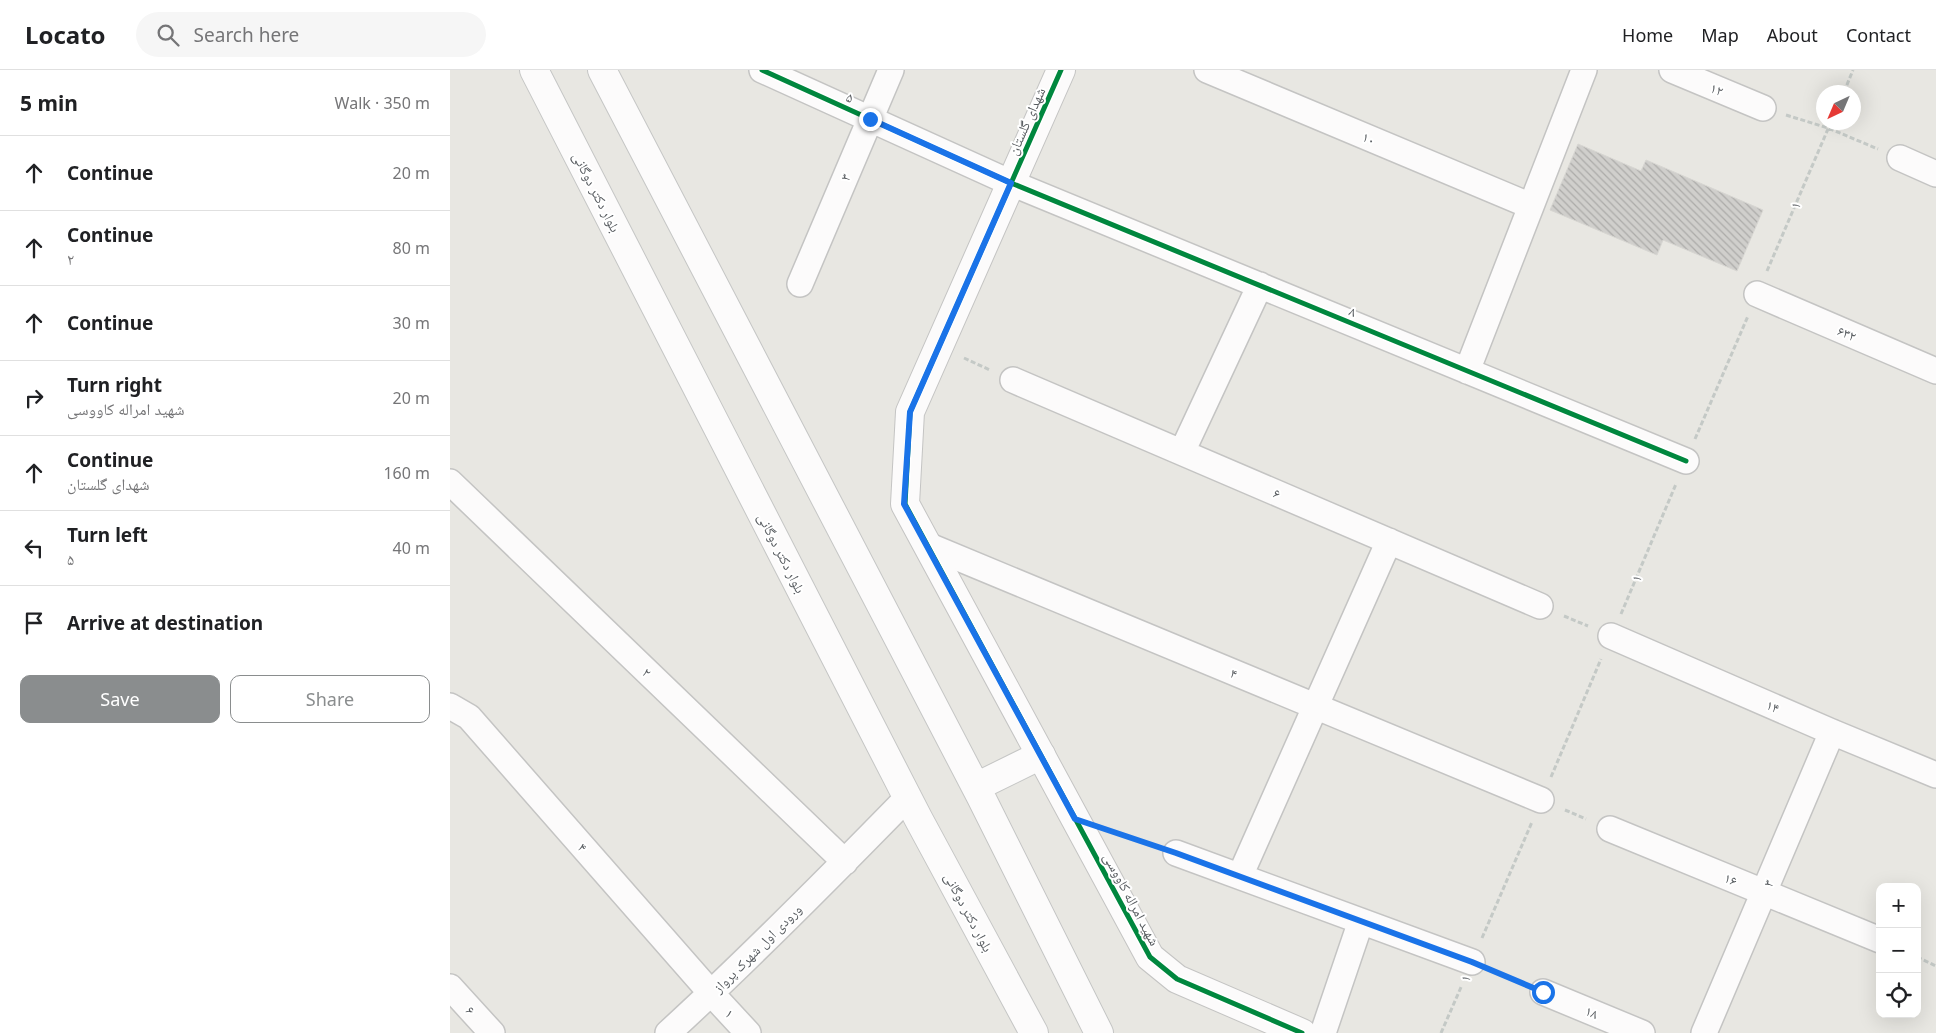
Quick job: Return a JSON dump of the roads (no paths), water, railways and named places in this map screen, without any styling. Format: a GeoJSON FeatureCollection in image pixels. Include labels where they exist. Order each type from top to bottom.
{"type":"FeatureCollection","features":[{"type":"Feature","properties":{"kind":"main road","name":"بلوار دکتر دوگانی"},"geometry":{"type":"LineString","coordinates":[[534,70],[908,797],[1034,1033]]}},
{"type":"Feature","properties":{"kind":"main road"},"geometry":{"type":"LineString","coordinates":[[602,70],[976,787],[1099,1033]]}},
{"type":"Feature","properties":{"kind":"main road","name":"شهدای گلستان"},"geometry":{"type":"LineString","coordinates":[[1041,755],[904,504],[910,412],[1061,70]]}},
{"type":"Feature","properties":{"kind":"main road"},"geometry":{"type":"LineString","coordinates":[[976,787],[1041,755]]}},
{"type":"Feature","properties":{"kind":"main road","name":"شهید امراله کاووسی"},"geometry":{"type":"LineString","coordinates":[[1041,755],[1150,957],[1176,979],[1302,1033]]}},
{"type":"Feature","properties":{"kind":"street","name":"۵"},"geometry":{"type":"LineString","coordinates":[[762,70],[1011,183]]}},
{"type":"Feature","properties":{"kind":"street","name":"۳"},"geometry":{"type":"LineString","coordinates":[[800,284],[891,70]]}},
{"type":"Feature","properties":{"kind":"street","name":"۱۰"},"geometry":{"type":"LineString","coordinates":[[1207,70],[1531,206]]}},
{"type":"Feature","properties":{"kind":"street"},"geometry":{"type":"LineString","coordinates":[[1468,371],[1584,70]]}},
{"type":"Feature","properties":{"kind":"street","name":"۱۲"},"geometry":{"type":"LineString","coordinates":[[1672,70],[1763,108]]}},
{"type":"Feature","properties":{"kind":"street"},"geometry":{"type":"LineString","coordinates":[[1900,158],[1936,174]]}},
{"type":"Feature","properties":{"kind":"street","name":"۸"},"geometry":{"type":"LineString","coordinates":[[1011,183],[1686,461]]}},
{"type":"Feature","properties":{"kind":"street"},"geometry":{"type":"LineString","coordinates":[[1182,452],[1260,285]]}},
{"type":"Feature","properties":{"kind":"street","name":"۶۳۲"},"geometry":{"type":"LineString","coordinates":[[1757,294],[1936,371]]}},
{"type":"Feature","properties":{"kind":"street","name":"۶"},"geometry":{"type":"LineString","coordinates":[[1013,380],[1540,606]]}},
{"type":"Feature","properties":{"kind":"street","name":"۲"},"geometry":{"type":"LineString","coordinates":[[450,482],[845,862]]}},
{"type":"Feature","properties":{"kind":"street"},"geometry":{"type":"LineString","coordinates":[[1240,876],[1389,541]]}},
{"type":"Feature","properties":{"kind":"street","name":"۴"},"geometry":{"type":"LineString","coordinates":[[927,545],[1541,800]]}},
{"type":"Feature","properties":{"kind":"street","name":"۱۴"},"geometry":{"type":"LineString","coordinates":[[1611,636],[1936,775]]}},
{"type":"Feature","properties":{"kind":"street","name":"۴"},"geometry":{"type":"LineString","coordinates":[[450,706],[469,716],[711,993]]}},
{"type":"Feature","properties":{"kind":"street","name":"۳"},"geometry":{"type":"LineString","coordinates":[[1704,1033],[1832,732]]}},
{"type":"Feature","properties":{"kind":"street","name":"ورودی اول شهرک پرواز"},"geometry":{"type":"LineString","coordinates":[[668,1033],[845,862],[908,797]]}},
{"type":"Feature","properties":{"kind":"street","name":"۱۶"},"geometry":{"type":"LineString","coordinates":[[1610,829],[1876,938]]}},
{"type":"Feature","properties":{"kind":"street"},"geometry":{"type":"LineString","coordinates":[[1176,853],[1472,962]]}},
{"type":"Feature","properties":{"kind":"street"},"geometry":{"type":"LineString","coordinates":[[1323,1033],[1360,921]]}},
{"type":"Feature","properties":{"kind":"street","name":"۶"},"geometry":{"type":"LineString","coordinates":[[450,987],[492,1033]]}},
{"type":"Feature","properties":{"kind":"street","name":"۱۸"},"geometry":{"type":"LineString","coordinates":[[1543,992],[1642,1033]]}},
{"type":"Feature","properties":{"kind":"street","name":"۱"},"geometry":{"type":"LineString","coordinates":[[711,993],[748,1033]]}}]}
